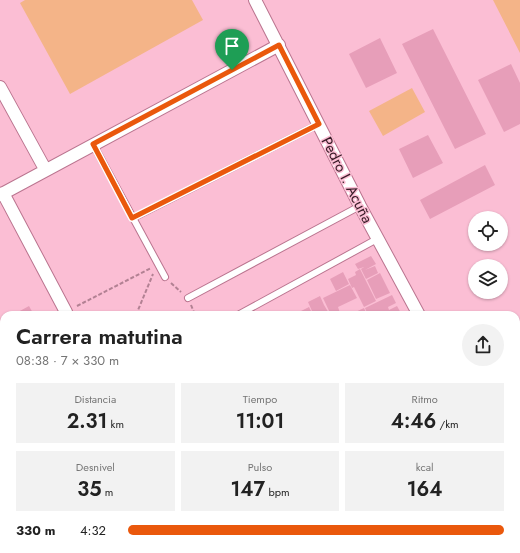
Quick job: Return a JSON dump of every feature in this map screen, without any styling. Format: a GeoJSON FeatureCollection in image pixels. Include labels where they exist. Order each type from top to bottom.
{"type":"FeatureCollection","features":[{"type":"Feature","properties":{"kind":"street","name":"Pedro I. Acuña"},"geometry":{"type":"LineString","coordinates":[[255,0],[415,311]]}},
{"type":"Feature","properties":{"kind":"street"},"geometry":{"type":"LineString","coordinates":[[65,311],[2,194],[45,169],[279,45]]}},
{"type":"Feature","properties":{"kind":"street"},"geometry":{"type":"LineString","coordinates":[[0,87],[45,169]]}},
{"type":"Feature","properties":{"kind":"lane"},"geometry":{"type":"LineString","coordinates":[[132,218],[319,124]]}},
{"type":"Feature","properties":{"kind":"lane"},"geometry":{"type":"LineString","coordinates":[[93,144],[164,277]]}},
{"type":"Feature","properties":{"kind":"lane"},"geometry":{"type":"LineString","coordinates":[[188,298],[360,206]]}},
{"type":"Feature","properties":{"kind":"lane"},"geometry":{"type":"LineString","coordinates":[[245,311],[377,239]]}},
{"type":"Feature","properties":{"kind":"path"},"geometry":{"type":"LineString","coordinates":[[68,311],[157,265]]}},
{"type":"Feature","properties":{"kind":"path"},"geometry":{"type":"LineString","coordinates":[[138,311],[157,265]]}},
{"type":"Feature","properties":{"kind":"path"},"geometry":{"type":"LineString","coordinates":[[164,277],[188,298]]}},
{"type":"Feature","properties":{"kind":"shaded area"},"geometry":{"type":"Polygon","coordinates":[[[25,0],[192,0],[203,20],[70,94],[20,3],[25,0]]]}},
{"type":"Feature","properties":{"kind":"shaded area"},"geometry":{"type":"Polygon","coordinates":[[[493,0],[520,0],[520,53],[493,0]]]}},
{"type":"Feature","properties":{"kind":"shaded area"},"geometry":{"type":"Polygon","coordinates":[[[412,88],[425,112],[383,136],[369,111],[412,88]]]}},
{"type":"Feature","properties":{"kind":"building"},"geometry":{"type":"Polygon","coordinates":[[[433,29],[486,134],[455,149],[402,44],[433,29]]]}},
{"type":"Feature","properties":{"kind":"building"},"geometry":{"type":"Polygon","coordinates":[[[380,38],[397,73],[366,88],[349,54],[380,38]]]}},
{"type":"Feature","properties":{"kind":"building"},"geometry":{"type":"Polygon","coordinates":[[[511,64],[520,83],[520,124],[504,132],[478,80],[511,64]]]}},
{"type":"Feature","properties":{"kind":"building"},"geometry":{"type":"Polygon","coordinates":[[[428,135],[443,163],[413,178],[399,149],[428,135]]]}},
{"type":"Feature","properties":{"kind":"building"},"geometry":{"type":"Polygon","coordinates":[[[485,165],[495,185],[430,219],[420,200],[485,165]]]}},
{"type":"Feature","properties":{"kind":"building"},"geometry":{"type":"Polygon","coordinates":[[[371,256],[376,264],[365,270],[375,266],[378,273],[366,279],[361,269],[364,267],[358,269],[355,264],[371,256]]]}},
{"type":"Feature","properties":{"kind":"building"},"geometry":{"type":"Polygon","coordinates":[[[360,269],[376,301],[364,307],[354,287],[352,288],[348,279],[356,275],[355,272],[360,269]]]}},
{"type":"Feature","properties":{"kind":"building"},"geometry":{"type":"Polygon","coordinates":[[[343,272],[349,284],[336,291],[330,279],[343,272]]]}},
{"type":"Feature","properties":{"kind":"building"},"geometry":{"type":"Polygon","coordinates":[[[380,273],[390,293],[376,299],[367,280],[380,273]]]}},
{"type":"Feature","properties":{"kind":"building"},"geometry":{"type":"Polygon","coordinates":[[[350,285],[357,298],[338,307],[339,311],[329,311],[323,298],[350,285]]]}},
{"type":"Feature","properties":{"kind":"building"},"geometry":{"type":"Polygon","coordinates":[[[392,295],[396,303],[388,307],[389,310],[397,306],[400,311],[366,311],[365,308],[392,295]]]}},
{"type":"Feature","properties":{"kind":"building"},"geometry":{"type":"Polygon","coordinates":[[[320,296],[328,311],[312,311],[308,302],[320,296]]]}},
{"type":"Feature","properties":{"kind":"building"},"geometry":{"type":"Polygon","coordinates":[[[29,306],[32,311],[20,311],[29,306]]]}},
{"type":"Feature","properties":{"kind":"building"},"geometry":{"type":"Polygon","coordinates":[[[309,307],[311,311],[301,311],[309,307]]]}},
{"type":"Feature","properties":{"kind":"building"},"geometry":{"type":"Polygon","coordinates":[[[364,308],[365,311],[358,311],[364,308]]]}},
{"type":"Feature","properties":{"kind":"route"},"geometry":{"type":"LineString","coordinates":[[279,45],[319,124],[132,218],[93,144],[232,70],[279,45]]}}]}
